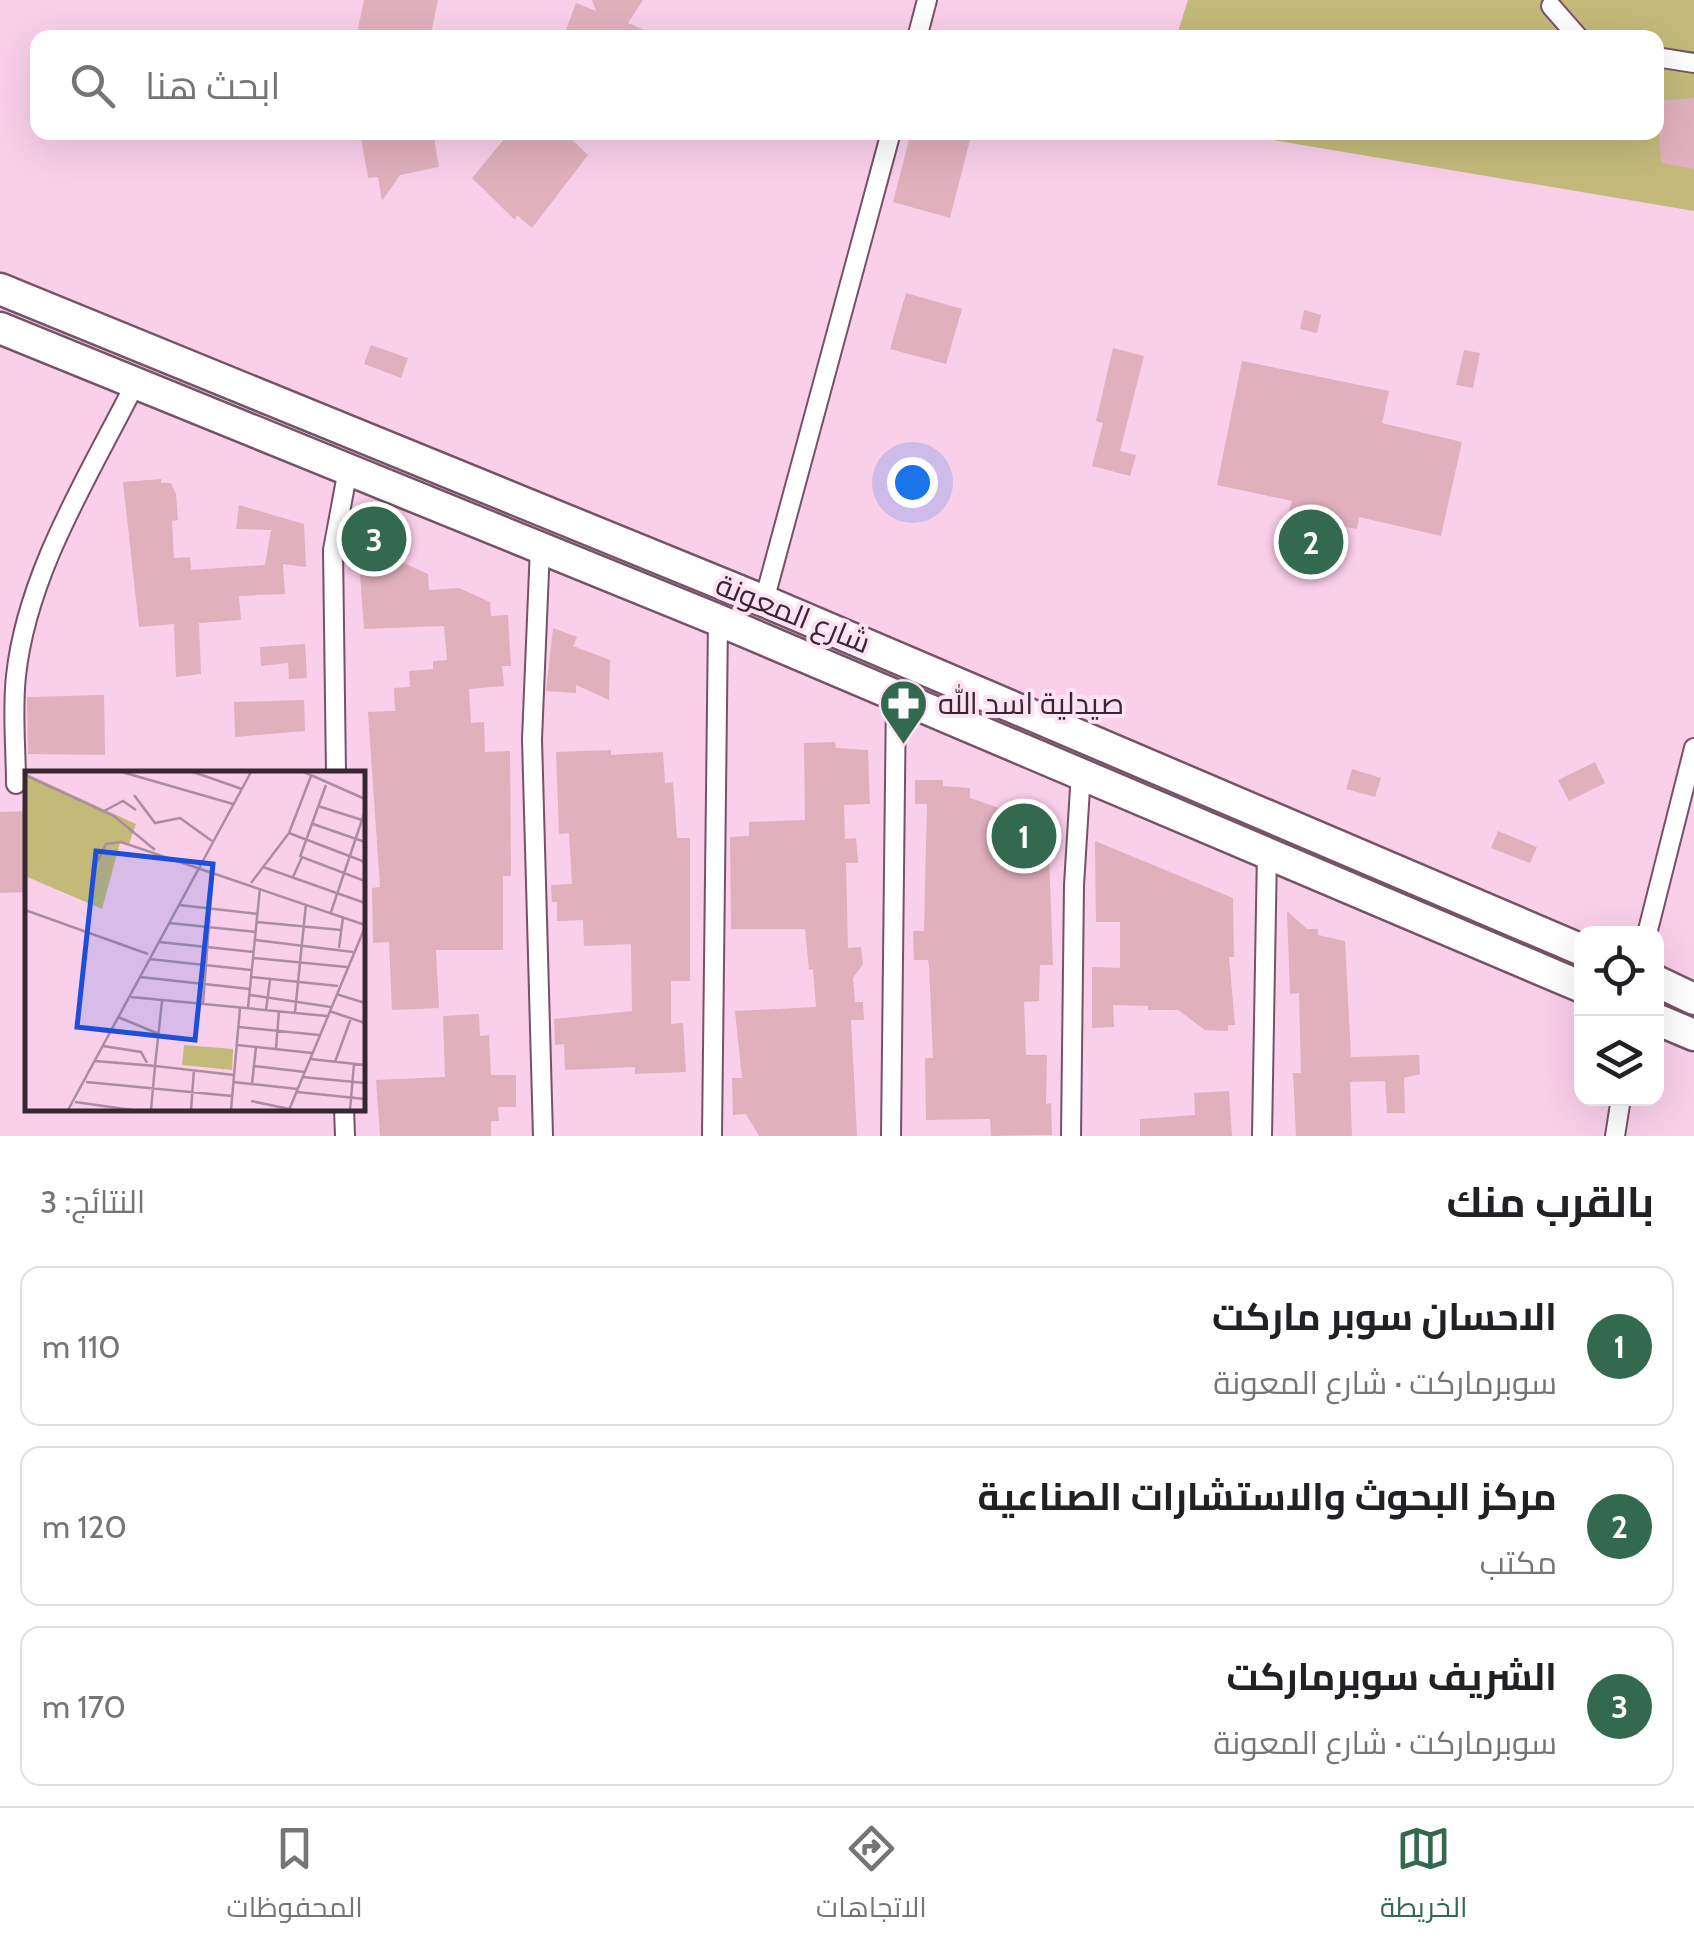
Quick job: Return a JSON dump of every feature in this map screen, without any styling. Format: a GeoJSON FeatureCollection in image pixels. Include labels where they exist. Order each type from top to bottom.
{"type":"FeatureCollection","features":[{"type":"Feature","properties":{"kind":"highway","name":"شارع المعونة"},"geometry":{"type":"LineString","coordinates":[[0,289],[764,601],[1574,947]]}},
{"type":"Feature","properties":{"kind":"highway","name":"شارع المعونة"},"geometry":{"type":"LineString","coordinates":[[0,328],[718,620],[1574,983]]}},
{"type":"Feature","properties":{"kind":"highway"},"geometry":{"type":"LineString","coordinates":[[1664,985],[1694,999]]}},
{"type":"Feature","properties":{"kind":"highway"},"geometry":{"type":"LineString","coordinates":[[1664,1023],[1694,1036]]}},
{"type":"Feature","properties":{"kind":"street"},"geometry":{"type":"LineString","coordinates":[[919,30],[927,0]]}},
{"type":"Feature","properties":{"kind":"street"},"geometry":{"type":"LineString","coordinates":[[1551,6],[1572,30]]}},
{"type":"Feature","properties":{"kind":"street"},"geometry":{"type":"LineString","coordinates":[[1664,58],[1694,63]]}},
{"type":"Feature","properties":{"kind":"street"},"geometry":{"type":"LineString","coordinates":[[764,601],[889,140]]}},
{"type":"Feature","properties":{"kind":"street"},"geometry":{"type":"LineString","coordinates":[[15,784],[8,675],[54,548],[136,382]]}},
{"type":"Feature","properties":{"kind":"street"},"geometry":{"type":"LineString","coordinates":[[336,771],[333,550],[348,469]]}},
{"type":"Feature","properties":{"kind":"street"},"geometry":{"type":"LineString","coordinates":[[540,547],[532,738],[543,1136]]}},
{"type":"Feature","properties":{"kind":"street"},"geometry":{"type":"LineString","coordinates":[[712,1136],[718,620]]}},
{"type":"Feature","properties":{"kind":"street"},"geometry":{"type":"LineString","coordinates":[[891,1136],[896,695]]}},
{"type":"Feature","properties":{"kind":"street"},"geometry":{"type":"LineString","coordinates":[[1649,926],[1694,748]]}},
{"type":"Feature","properties":{"kind":"street"},"geometry":{"type":"LineString","coordinates":[[1072,1136],[1074,885],[1082,772]]}},
{"type":"Feature","properties":{"kind":"street"},"geometry":{"type":"LineString","coordinates":[[1262,1136],[1267,851]]}},
{"type":"Feature","properties":{"kind":"street"},"geometry":{"type":"LineString","coordinates":[[1614,1136],[1620,1106]]}},
{"type":"Feature","properties":{"kind":"street"},"geometry":{"type":"LineString","coordinates":[[344,1111],[345,1136]]}},
{"type":"Feature","properties":{"kind":"shaded area"},"geometry":{"type":"Polygon","coordinates":[[[1188,0],[1694,0],[1694,211],[1273,140],[1664,140],[1664,30],[1179,30],[1188,0]]]}},
{"type":"Feature","properties":{"kind":"building"},"geometry":{"type":"Polygon","coordinates":[[[364,0],[438,0],[432,30],[358,30],[364,0]]]}},
{"type":"Feature","properties":{"kind":"building"},"geometry":{"type":"Polygon","coordinates":[[[592,0],[643,0],[628,23],[644,30],[566,30],[576,3],[596,11],[592,0]]]}},
{"type":"Feature","properties":{"kind":"building"},"geometry":{"type":"Polygon","coordinates":[[[1694,98],[1694,169],[1661,163],[1664,100],[1694,98]]]}},
{"type":"Feature","properties":{"kind":"building"},"geometry":{"type":"Polygon","coordinates":[[[361,140],[434,140],[439,167],[400,175],[382,201],[378,177],[368,178],[361,140]]]}},
{"type":"Feature","properties":{"kind":"building"},"geometry":{"type":"Polygon","coordinates":[[[503,140],[572,140],[588,155],[532,228],[517,215],[515,220],[472,178],[503,140]]]}},
{"type":"Feature","properties":{"kind":"building"},"geometry":{"type":"Polygon","coordinates":[[[909,140],[970,140],[950,218],[893,202],[909,140]]]}},
{"type":"Feature","properties":{"kind":"building"},"geometry":{"type":"Polygon","coordinates":[[[906,293],[962,309],[946,364],[890,349],[906,293]]]}},
{"type":"Feature","properties":{"kind":"building"},"geometry":{"type":"Polygon","coordinates":[[[1304,310],[1321,315],[1317,333],[1300,329],[1304,310]]]}},
{"type":"Feature","properties":{"kind":"building"},"geometry":{"type":"Polygon","coordinates":[[[371,345],[408,358],[401,378],[364,364],[371,345]]]}},
{"type":"Feature","properties":{"kind":"building"},"geometry":{"type":"Polygon","coordinates":[[[1113,348],[1144,356],[1120,451],[1136,455],[1130,476],[1092,466],[1103,423],[1096,421],[1113,348]]]}},
{"type":"Feature","properties":{"kind":"building"},"geometry":{"type":"Polygon","coordinates":[[[1464,350],[1480,353],[1473,388],[1456,385],[1464,350]]]}},
{"type":"Feature","properties":{"kind":"building"},"geometry":{"type":"Polygon","coordinates":[[[1242,361],[1389,391],[1382,423],[1462,442],[1441,536],[1359,517],[1357,529],[1309,520],[1288,514],[1292,501],[1217,485],[1242,361]]]}},
{"type":"Feature","properties":{"kind":"building"},"geometry":{"type":"Polygon","coordinates":[[[161,479],[161,483],[171,483],[176,494],[178,520],[172,521],[174,558],[190,557],[191,570],[265,565],[271,530],[236,529],[239,505],[304,524],[306,567],[283,564],[285,594],[239,596],[241,620],[199,623],[201,674],[176,677],[174,624],[139,627],[123,482],[161,479]]]}},
{"type":"Feature","properties":{"kind":"building"},"geometry":{"type":"Polygon","coordinates":[[[366,546],[428,574],[429,590],[459,588],[490,602],[491,616],[508,615],[511,666],[502,666],[504,686],[469,689],[471,723],[484,722],[485,752],[510,751],[511,876],[503,876],[503,950],[436,950],[439,1008],[392,1010],[389,942],[373,943],[372,888],[380,887],[368,712],[395,711],[394,688],[410,687],[409,671],[433,669],[433,661],[447,660],[444,626],[364,629],[359,561],[366,546]]]}},
{"type":"Feature","properties":{"kind":"building"},"geometry":{"type":"Polygon","coordinates":[[[553,628],[577,637],[573,646],[610,660],[609,700],[576,685],[576,693],[546,691],[553,628]]]}},
{"type":"Feature","properties":{"kind":"building"},"geometry":{"type":"Polygon","coordinates":[[[305,644],[307,678],[289,679],[288,663],[261,666],[260,647],[305,644]]]}},
{"type":"Feature","properties":{"kind":"building"},"geometry":{"type":"Polygon","coordinates":[[[104,695],[105,755],[28,754],[27,697],[104,695]]]}},
{"type":"Feature","properties":{"kind":"building"},"geometry":{"type":"Polygon","coordinates":[[[304,700],[305,731],[235,737],[234,702],[304,700]]]}},
{"type":"Feature","properties":{"kind":"building"},"geometry":{"type":"Polygon","coordinates":[[[835,742],[836,748],[868,750],[870,804],[844,805],[845,839],[856,838],[858,863],[846,863],[848,948],[861,947],[863,964],[853,978],[855,1002],[863,1002],[864,1020],[851,1020],[857,1136],[759,1136],[746,1114],[733,1115],[732,1078],[742,1078],[735,1011],[816,1007],[813,969],[809,970],[805,929],[731,929],[730,837],[749,836],[749,822],[805,820],[804,743],[835,742]]]}},
{"type":"Feature","properties":{"kind":"building"},"geometry":{"type":"Polygon","coordinates":[[[611,750],[611,755],[663,752],[665,783],[673,782],[677,838],[690,838],[690,981],[671,981],[671,1024],[683,1023],[686,1072],[635,1074],[635,1067],[565,1070],[564,1044],[555,1045],[554,1019],[632,1011],[631,944],[584,946],[583,920],[557,921],[557,902],[552,902],[551,885],[572,884],[569,833],[559,834],[556,752],[611,750]]]}},
{"type":"Feature","properties":{"kind":"building"},"geometry":{"type":"Polygon","coordinates":[[[1595,762],[1605,783],[1569,801],[1558,780],[1595,762]]]}},
{"type":"Feature","properties":{"kind":"building"},"geometry":{"type":"Polygon","coordinates":[[[1352,769],[1381,778],[1375,797],[1346,789],[1352,769]]]}},
{"type":"Feature","properties":{"kind":"building"},"geometry":{"type":"Polygon","coordinates":[[[915,780],[943,780],[943,786],[970,788],[970,798],[1048,825],[1053,965],[1040,965],[1039,1001],[1024,1002],[1026,1055],[1047,1055],[1046,1104],[1051,1103],[1052,1135],[991,1136],[990,1119],[926,1120],[925,1058],[933,1058],[929,966],[928,960],[914,960],[913,931],[924,931],[927,804],[915,804],[915,780]]]}},
{"type":"Feature","properties":{"kind":"building"},"geometry":{"type":"Polygon","coordinates":[[[25,811],[25,892],[0,893],[0,812],[25,811]]]}},
{"type":"Feature","properties":{"kind":"building"},"geometry":{"type":"Polygon","coordinates":[[[1498,831],[1537,847],[1530,863],[1491,848],[1498,831]]]}},
{"type":"Feature","properties":{"kind":"building"},"geometry":{"type":"Polygon","coordinates":[[[1095,841],[1233,898],[1234,957],[1229,957],[1235,1025],[1228,1025],[1228,1031],[1205,1030],[1178,1010],[1113,1005],[1114,1027],[1092,1028],[1092,967],[1120,968],[1120,922],[1096,922],[1095,841]]]}},
{"type":"Feature","properties":{"kind":"building"},"geometry":{"type":"Polygon","coordinates":[[[1287,911],[1307,929],[1318,929],[1318,935],[1345,941],[1351,1057],[1419,1055],[1420,1074],[1404,1078],[1405,1113],[1387,1113],[1385,1081],[1350,1082],[1352,1136],[1296,1136],[1293,1073],[1301,1073],[1299,993],[1290,994],[1287,911]]]}},
{"type":"Feature","properties":{"kind":"building"},"geometry":{"type":"Polygon","coordinates":[[[479,1014],[480,1036],[489,1035],[491,1075],[516,1075],[516,1107],[498,1107],[499,1121],[491,1121],[491,1136],[380,1136],[376,1080],[445,1077],[443,1016],[479,1014]]]}},
{"type":"Feature","properties":{"kind":"building"},"geometry":{"type":"Polygon","coordinates":[[[1229,1091],[1232,1136],[1140,1136],[1140,1119],[1195,1115],[1194,1093],[1229,1091]]]}},
{"type":"Feature","properties":{"kind":"place","name":"الشريف سوبرماركت"},"geometry":{"type":"Point","coordinates":[374,539]}},
{"type":"Feature","properties":{"kind":"place","name":"مركز البحوث والاستشارات الصناعية"},"geometry":{"type":"Point","coordinates":[1311,542]}},
{"type":"Feature","properties":{"kind":"place","name":"صيدلية اسد الله"},"geometry":{"type":"Point","coordinates":[903,746]}},
{"type":"Feature","properties":{"kind":"place","name":"الاحسان سوبر ماركت"},"geometry":{"type":"Point","coordinates":[1024,836]}}]}
